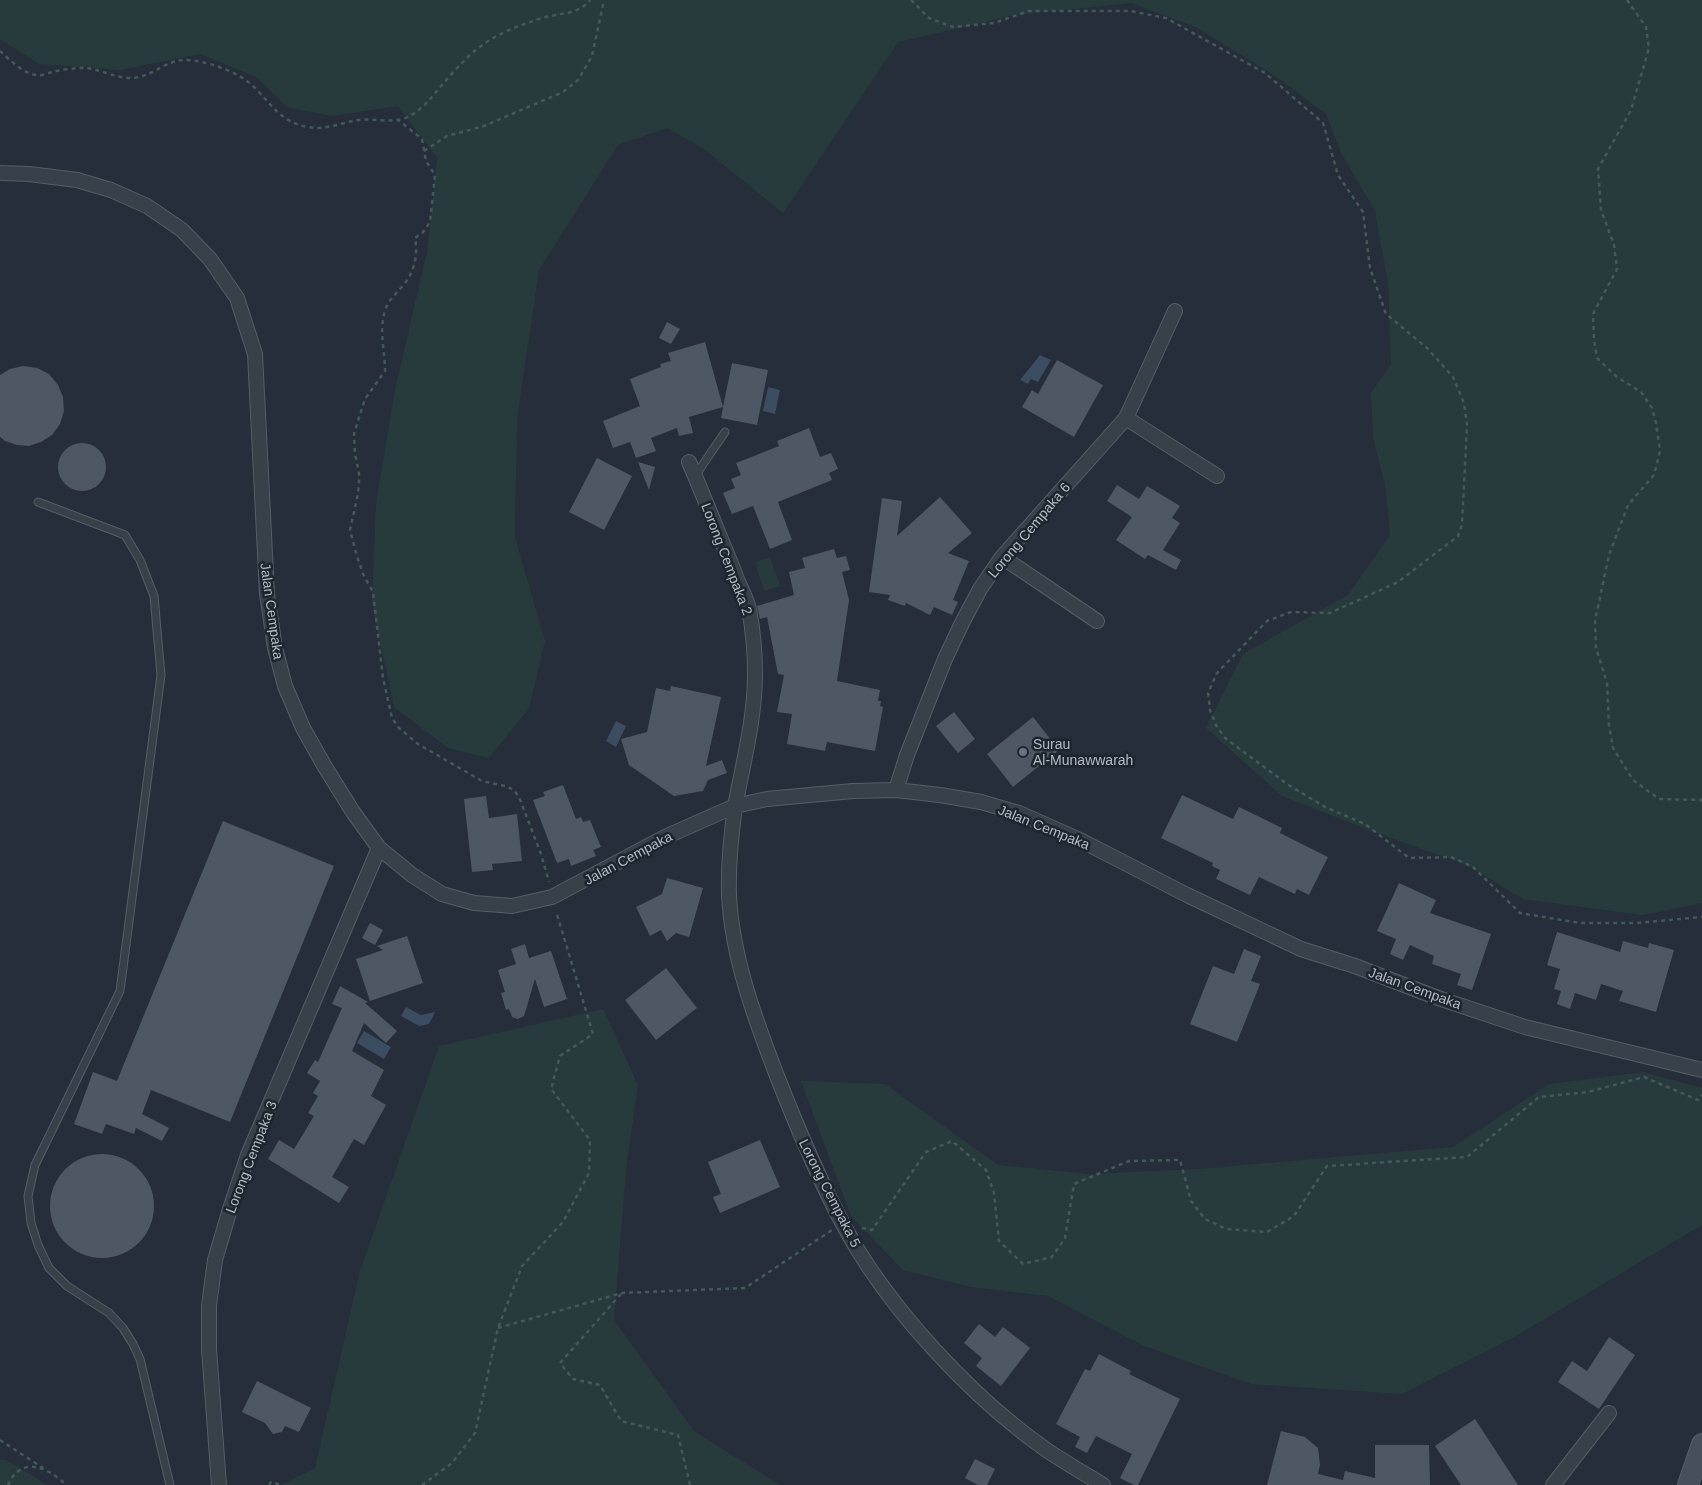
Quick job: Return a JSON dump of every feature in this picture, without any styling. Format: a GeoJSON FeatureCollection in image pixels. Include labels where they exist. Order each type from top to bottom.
{"type":"FeatureCollection","features":[{"type":"Feature","properties":{"kind":"main road"},"geometry":{"type":"LineString","coordinates":[[1688,1485],[1702,1444]]}},
{"type":"Feature","properties":{"kind":"street","name":"Jalan Cempaka"},"geometry":{"type":"LineString","coordinates":[[0,173],[77,180],[111,190],[147,206],[182,230],[204,253],[236,298],[255,354],[267,594],[275,648],[285,686],[304,728],[325,767],[353,812],[379,848],[412,876],[442,894],[474,903],[512,906],[552,897],[665,837],[735,806],[767,799],[853,791],[896,790],[940,795],[1019,813],[1082,841],[1187,895],[1301,949],[1355,966],[1438,998],[1525,1027],[1702,1070]]}},
{"type":"Feature","properties":{"kind":"street","name":"Lorong Cempaka 6"},"geometry":{"type":"LineString","coordinates":[[896,790],[907,755],[949,650],[980,589],[1002,557],[1126,418],[1175,312]]}},
{"type":"Feature","properties":{"kind":"street"},"geometry":{"type":"LineString","coordinates":[[1126,418],[1217,476]]}},
{"type":"Feature","properties":{"kind":"street","name":"Lorong Cempaka 2"},"geometry":{"type":"LineString","coordinates":[[690,462],[748,607],[754,644],[755,677],[752,715],[745,762],[735,806]]}},
{"type":"Feature","properties":{"kind":"street"},"geometry":{"type":"LineString","coordinates":[[1002,557],[1097,621]]}},
{"type":"Feature","properties":{"kind":"street","name":"Lorong Cempaka 5"},"geometry":{"type":"LineString","coordinates":[[735,806],[730,852],[730,896],[734,936],[745,983],[770,1058],[802,1139],[842,1223],[876,1278],[913,1325],[956,1372],[1001,1413],[1048,1450],[1103,1485]]}},
{"type":"Feature","properties":{"kind":"street","name":"Lorong Cempaka 3"},"geometry":{"type":"LineString","coordinates":[[219,1485],[209,1349],[209,1306],[216,1260],[248,1155],[379,848]]}},
{"type":"Feature","properties":{"kind":"street"},"geometry":{"type":"LineString","coordinates":[[1553,1485],[1609,1413]]}},
{"type":"Feature","properties":{"kind":"lane"},"geometry":{"type":"LineString","coordinates":[[695,476],[725,432]]}},
{"type":"Feature","properties":{"kind":"lane"},"geometry":{"type":"LineString","coordinates":[[38,502],[125,535],[140,560],[154,596],[161,675],[120,991],[35,1165],[28,1196],[31,1223],[38,1245],[49,1268],[67,1286],[109,1313],[123,1328],[133,1344],[140,1359],[170,1485]]}},
{"type":"Feature","properties":{"kind":"path"},"geometry":{"type":"LineString","coordinates":[[0,51],[21,69],[37,76],[66,69],[83,68],[115,76],[134,78],[170,63],[185,60],[221,67],[236,74],[254,87],[275,111],[290,122],[308,128],[326,128],[343,122],[362,119],[378,121],[406,118],[421,108],[473,51],[519,26],[545,17],[579,10],[590,0]]}},
{"type":"Feature","properties":{"kind":"path"},"geometry":{"type":"LineString","coordinates":[[424,151],[447,136],[484,126],[563,92],[578,80],[592,56],[604,0]]}},
{"type":"Feature","properties":{"kind":"path"},"geometry":{"type":"LineString","coordinates":[[910,0],[929,18],[953,27],[994,23],[1029,11],[1130,10],[1166,18],[1265,73],[1323,123],[1338,175],[1363,212],[1370,268],[1386,314],[1427,348],[1453,377],[1464,403],[1467,425],[1462,525],[1458,536],[1398,582],[1330,613],[1291,612],[1267,621],[1217,673],[1208,693],[1210,710],[1216,725],[1225,738],[1287,784],[1325,807],[1366,824],[1410,858],[1451,857],[1473,867],[1520,913],[1580,923],[1636,924],[1702,917]]}},
{"type":"Feature","properties":{"kind":"path"},"geometry":{"type":"LineString","coordinates":[[1627,0],[1646,27],[1649,48],[1630,110],[1598,169],[1601,210],[1614,245],[1617,269],[1593,314],[1594,340],[1598,358],[1617,377],[1641,392],[1652,408],[1660,451],[1654,475],[1628,505],[1610,555],[1595,622],[1596,648],[1607,683],[1609,725],[1614,748],[1633,780],[1659,799],[1702,800]]}},
{"type":"Feature","properties":{"kind":"path"},"geometry":{"type":"LineString","coordinates":[[397,119],[422,139],[426,161],[435,175],[430,222],[423,232],[415,238],[416,259],[405,282],[387,307],[382,332],[385,371],[365,400],[354,434],[359,483],[350,530],[352,541],[363,574],[372,592],[383,678],[392,718],[399,728],[418,744],[482,781],[506,786],[514,790],[519,797],[541,854],[593,1034],[560,1056],[552,1089],[590,1140],[589,1173],[563,1222],[522,1266],[498,1328],[475,1433],[452,1463],[422,1485]]}},
{"type":"Feature","properties":{"kind":"path"},"geometry":{"type":"LineString","coordinates":[[498,1328],[622,1293],[744,1288],[842,1223],[872,1230],[926,1152],[952,1141],[986,1170],[994,1193],[999,1241],[1023,1264],[1052,1257],[1065,1238],[1074,1184],[1129,1162],[1180,1160],[1191,1201],[1205,1219],[1226,1229],[1267,1232],[1294,1216],[1327,1166],[1467,1158],[1539,1097],[1588,1092],[1644,1077],[1698,1100],[1702,1095]]}},
{"type":"Feature","properties":{"kind":"path"},"geometry":{"type":"LineString","coordinates":[[622,1293],[560,1363],[573,1379],[600,1385],[621,1421],[678,1435],[690,1485]]}},
{"type":"Feature","properties":{"kind":"path"},"geometry":{"type":"LineString","coordinates":[[0,1440],[60,1478],[66,1485]]}},
{"type":"Feature","properties":{"kind":"path"},"geometry":{"type":"LineString","coordinates":[[8,1485],[17,1472],[30,1466],[47,1470]]}},
{"type":"Feature","properties":{"kind":"path"},"geometry":{"type":"LineString","coordinates":[[269,1485],[272,1482],[282,1485]]}},
{"type":"Feature","properties":{"kind":"shaded area"},"geometry":{"type":"Polygon","coordinates":[[[0,0],[1702,0],[1702,903],[1642,915],[1523,899],[1467,865],[1374,832],[1282,796],[1206,728],[1243,654],[1348,595],[1390,535],[1386,490],[1373,437],[1371,393],[1391,364],[1388,283],[1375,211],[1341,153],[1326,114],[1278,78],[1198,28],[1131,3],[1015,15],[898,42],[783,213],[704,149],[667,128],[618,145],[539,270],[517,419],[515,537],[545,641],[529,708],[489,758],[448,748],[394,707],[372,604],[376,502],[396,385],[427,252],[437,158],[398,106],[332,116],[287,107],[256,77],[200,54],[121,70],[39,64],[0,39],[0,0]]]}},
{"type":"Feature","properties":{"kind":"shaded area"},"geometry":{"type":"Polygon","coordinates":[[[770,557],[780,586],[764,591],[755,562],[770,557]]]}},
{"type":"Feature","properties":{"kind":"shaded area"},"geometry":{"type":"Polygon","coordinates":[[[603,1009],[638,1085],[626,1170],[614,1320],[694,1431],[780,1485],[281,1485],[315,1468],[360,1271],[439,1046],[603,1009]]]}},
{"type":"Feature","properties":{"kind":"shaded area"},"geometry":{"type":"Polygon","coordinates":[[[1644,1072],[1702,1088],[1702,1225],[1516,1336],[1402,1394],[1251,1384],[1144,1346],[1048,1296],[971,1287],[903,1270],[851,1216],[801,1081],[885,1084],[998,1165],[1089,1174],[1198,1169],[1453,1147],[1549,1084],[1644,1072]]]}},
{"type":"Feature","properties":{"kind":"shaded area"},"geometry":{"type":"Polygon","coordinates":[[[0,1460],[6,1460],[48,1485],[0,1485],[0,1460]]]}},
{"type":"Feature","properties":{"kind":"water"},"geometry":{"type":"Polygon","coordinates":[[[1040,355],[1051,360],[1038,382],[1031,379],[1028,384],[1020,380],[1040,355]]]}},
{"type":"Feature","properties":{"kind":"water"},"geometry":{"type":"Polygon","coordinates":[[[768,387],[780,390],[775,414],[763,411],[768,387]]]}},
{"type":"Feature","properties":{"kind":"water"},"geometry":{"type":"Polygon","coordinates":[[[616,721],[626,726],[616,747],[606,741],[616,721]]]}},
{"type":"Feature","properties":{"kind":"water"},"geometry":{"type":"Polygon","coordinates":[[[406,1007],[421,1015],[435,1012],[429,1024],[419,1026],[401,1016],[406,1007]]]}},
{"type":"Feature","properties":{"kind":"water"},"geometry":{"type":"Polygon","coordinates":[[[364,1031],[391,1047],[384,1059],[357,1043],[364,1031]]]}},
{"type":"Feature","properties":{"kind":"building"},"geometry":{"type":"Polygon","coordinates":[[[667,322],[680,329],[671,344],[659,338],[667,322]]]}},
{"type":"Feature","properties":{"kind":"building"},"geometry":{"type":"Polygon","coordinates":[[[705,342],[723,407],[689,417],[693,433],[679,436],[677,428],[651,438],[656,451],[636,458],[630,442],[613,448],[603,421],[640,406],[630,379],[661,367],[660,364],[671,361],[668,353],[705,342]]]}},
{"type":"Feature","properties":{"kind":"building"},"geometry":{"type":"Polygon","coordinates":[[[1057,360],[1103,385],[1074,437],[1022,407],[1032,390],[1038,394],[1057,360]]]}},
{"type":"Feature","properties":{"kind":"building"},"geometry":{"type":"Polygon","coordinates":[[[732,363],[768,370],[757,425],[721,418],[732,363]]]}},
{"type":"Feature","properties":{"kind":"building"},"geometry":{"type":"Polygon","coordinates":[[[23,366],[37,368],[49,374],[58,385],[63,397],[64,411],[60,424],[52,435],[41,442],[29,446],[17,445],[0,437],[0,375],[10,369],[23,366]]]}},
{"type":"Feature","properties":{"kind":"building"},"geometry":{"type":"Polygon","coordinates":[[[809,428],[820,457],[831,453],[838,469],[829,473],[832,480],[778,502],[792,540],[770,549],[753,506],[732,514],[723,493],[735,488],[731,479],[741,475],[736,463],[779,446],[777,441],[809,428]]]}},
{"type":"Feature","properties":{"kind":"building"},"geometry":{"type":"Polygon","coordinates":[[[77,443],[87,443],[96,447],[102,453],[105,458],[105,476],[96,487],[87,491],[77,491],[68,487],[62,481],[58,472],[58,462],[62,453],[68,447],[77,443]]]}},
{"type":"Feature","properties":{"kind":"building"},"geometry":{"type":"Polygon","coordinates":[[[597,458],[632,476],[604,530],[569,512],[597,458]]]}},
{"type":"Feature","properties":{"kind":"building"},"geometry":{"type":"Polygon","coordinates":[[[638,462],[655,467],[649,490],[638,462]]]}},
{"type":"Feature","properties":{"kind":"building"},"geometry":{"type":"Polygon","coordinates":[[[1117,485],[1139,499],[1147,486],[1180,506],[1172,518],[1180,523],[1163,550],[1181,560],[1176,570],[1148,555],[1145,559],[1116,540],[1132,517],[1107,501],[1117,485]]]}},
{"type":"Feature","properties":{"kind":"building"},"geometry":{"type":"Polygon","coordinates":[[[940,497],[972,533],[948,553],[969,561],[953,600],[958,602],[952,615],[934,607],[930,615],[906,603],[905,606],[888,600],[890,595],[869,592],[882,498],[902,501],[897,536],[940,497]]]}},
{"type":"Feature","properties":{"kind":"building"},"geometry":{"type":"Polygon","coordinates":[[[834,549],[837,558],[846,556],[850,570],[842,572],[849,600],[837,681],[880,690],[878,701],[881,701],[880,706],[883,707],[875,751],[827,742],[825,751],[787,744],[792,714],[777,712],[784,675],[778,674],[767,617],[760,619],[757,606],[794,595],[789,572],[805,568],[802,558],[834,549]]]}},
{"type":"Feature","properties":{"kind":"building"},"geometry":{"type":"Polygon","coordinates":[[[671,686],[721,697],[706,766],[722,760],[727,773],[708,780],[703,791],[674,796],[629,765],[621,739],[647,732],[656,688],[670,691],[671,686]]]}},
{"type":"Feature","properties":{"kind":"building"},"geometry":{"type":"Polygon","coordinates":[[[954,712],[975,739],[958,753],[936,726],[954,712]]]}},
{"type":"Feature","properties":{"kind":"building","name":"Surau Al-Munawwarah"},"geometry":{"type":"Polygon","coordinates":[[[1033,717],[1059,750],[1013,787],[987,754],[1033,717]]]}},
{"type":"Feature","properties":{"kind":"building"},"geometry":{"type":"Polygon","coordinates":[[[563,785],[576,819],[581,817],[583,822],[590,820],[601,847],[593,850],[596,856],[571,866],[569,859],[557,863],[533,800],[545,796],[543,792],[563,785]]]}},
{"type":"Feature","properties":{"kind":"building"},"geometry":{"type":"Polygon","coordinates":[[[1182,795],[1233,819],[1239,807],[1282,828],[1280,833],[1328,857],[1309,895],[1297,889],[1295,894],[1259,877],[1250,895],[1216,879],[1220,870],[1212,866],[1213,863],[1161,838],[1182,795]]]}},
{"type":"Feature","properties":{"kind":"building"},"geometry":{"type":"Polygon","coordinates":[[[486,796],[489,818],[517,814],[522,861],[492,864],[493,870],[472,872],[464,799],[486,796]]]}},
{"type":"Feature","properties":{"kind":"building"},"geometry":{"type":"Polygon","coordinates":[[[223,821],[334,866],[230,1122],[151,1090],[142,1114],[169,1128],[162,1141],[136,1128],[134,1134],[106,1124],[102,1134],[74,1124],[93,1072],[117,1081],[223,821]]]}},
{"type":"Feature","properties":{"kind":"building"},"geometry":{"type":"Polygon","coordinates":[[[667,878],[703,888],[689,937],[676,933],[667,941],[661,930],[650,936],[636,907],[662,894],[667,878]]]}},
{"type":"Feature","properties":{"kind":"building"},"geometry":{"type":"Polygon","coordinates":[[[1399,883],[1436,900],[1430,913],[1491,934],[1472,990],[1457,985],[1461,974],[1432,964],[1434,956],[1410,945],[1403,960],[1390,954],[1396,939],[1377,931],[1399,883]]]}},
{"type":"Feature","properties":{"kind":"building"},"geometry":{"type":"Polygon","coordinates":[[[370,923],[383,930],[375,945],[362,938],[370,923]]]}},
{"type":"Feature","properties":{"kind":"building"},"geometry":{"type":"Polygon","coordinates":[[[1557,932],[1620,952],[1623,941],[1648,948],[1649,943],[1674,950],[1656,1012],[1619,1001],[1623,991],[1601,984],[1596,1000],[1575,993],[1570,1009],[1557,1004],[1561,991],[1554,989],[1560,969],[1547,965],[1557,932]]]}},
{"type":"Feature","properties":{"kind":"building"},"geometry":{"type":"Polygon","coordinates":[[[407,936],[423,983],[370,1001],[356,959],[383,950],[377,946],[407,936]]]}},
{"type":"Feature","properties":{"kind":"building"},"geometry":{"type":"Polygon","coordinates":[[[525,944],[529,958],[551,951],[567,999],[544,1007],[535,979],[524,1016],[518,1019],[512,1017],[509,1009],[506,1010],[501,993],[505,992],[498,970],[516,964],[511,949],[525,944]]]}},
{"type":"Feature","properties":{"kind":"building"},"geometry":{"type":"Polygon","coordinates":[[[1244,949],[1261,956],[1251,981],[1260,984],[1237,1042],[1190,1024],[1213,966],[1234,974],[1244,949]]]}},
{"type":"Feature","properties":{"kind":"building"},"geometry":{"type":"Polygon","coordinates":[[[666,968],[697,1008],[656,1040],[625,1000],[666,968]]]}},
{"type":"Feature","properties":{"kind":"building"},"geometry":{"type":"Polygon","coordinates":[[[340,986],[368,1002],[365,1003],[397,1031],[386,1043],[364,1023],[352,1051],[384,1070],[371,1096],[386,1105],[364,1145],[354,1139],[332,1177],[349,1187],[339,1203],[268,1159],[279,1140],[294,1149],[314,1116],[308,1113],[318,1096],[313,1093],[320,1081],[307,1073],[315,1060],[318,1062],[342,1008],[332,1004],[340,986]]]}},
{"type":"Feature","properties":{"kind":"building"},"geometry":{"type":"Polygon","coordinates":[[[760,1140],[780,1187],[720,1213],[713,1197],[721,1194],[708,1162],[760,1140]]]}},
{"type":"Feature","properties":{"kind":"building"},"geometry":{"type":"Polygon","coordinates":[[[102,1154],[122,1158],[131,1163],[145,1177],[150,1186],[154,1206],[150,1226],[145,1235],[131,1249],[122,1254],[102,1258],[82,1254],[73,1249],[59,1235],[54,1226],[50,1206],[54,1186],[59,1177],[73,1163],[82,1158],[102,1154]]]}},
{"type":"Feature","properties":{"kind":"building"},"geometry":{"type":"Polygon","coordinates":[[[979,1324],[995,1337],[1003,1327],[1030,1348],[1001,1386],[976,1366],[982,1358],[964,1343],[979,1324]]]}},
{"type":"Feature","properties":{"kind":"building"},"geometry":{"type":"Polygon","coordinates":[[[1609,1337],[1635,1355],[1599,1409],[1558,1382],[1572,1361],[1587,1371],[1609,1337]]]}},
{"type":"Feature","properties":{"kind":"building"},"geometry":{"type":"Polygon","coordinates":[[[1099,1354],[1131,1371],[1129,1374],[1180,1399],[1138,1485],[1120,1478],[1132,1454],[1096,1436],[1087,1453],[1075,1447],[1080,1437],[1056,1424],[1085,1369],[1090,1371],[1099,1354]]]}},
{"type":"Feature","properties":{"kind":"building"},"geometry":{"type":"Polygon","coordinates":[[[257,1381],[311,1408],[299,1432],[285,1426],[282,1432],[273,1434],[265,1423],[242,1412],[257,1381]]]}},
{"type":"Feature","properties":{"kind":"building"},"geometry":{"type":"Polygon","coordinates":[[[1475,1419],[1518,1485],[1461,1485],[1435,1446],[1475,1419]]]}},
{"type":"Feature","properties":{"kind":"building"},"geometry":{"type":"Polygon","coordinates":[[[1281,1431],[1305,1437],[1318,1448],[1320,1465],[1318,1474],[1343,1480],[1345,1471],[1375,1478],[1375,1445],[1429,1445],[1430,1485],[1267,1485],[1281,1431]]]}},
{"type":"Feature","properties":{"kind":"building"},"geometry":{"type":"Polygon","coordinates":[[[975,1459],[995,1469],[987,1485],[978,1485],[965,1478],[975,1459]]]}},
{"type":"Feature","properties":{"kind":"place","name":"Surau Al-Munawwarah"},"geometry":{"type":"Point","coordinates":[1023,752]}}]}
